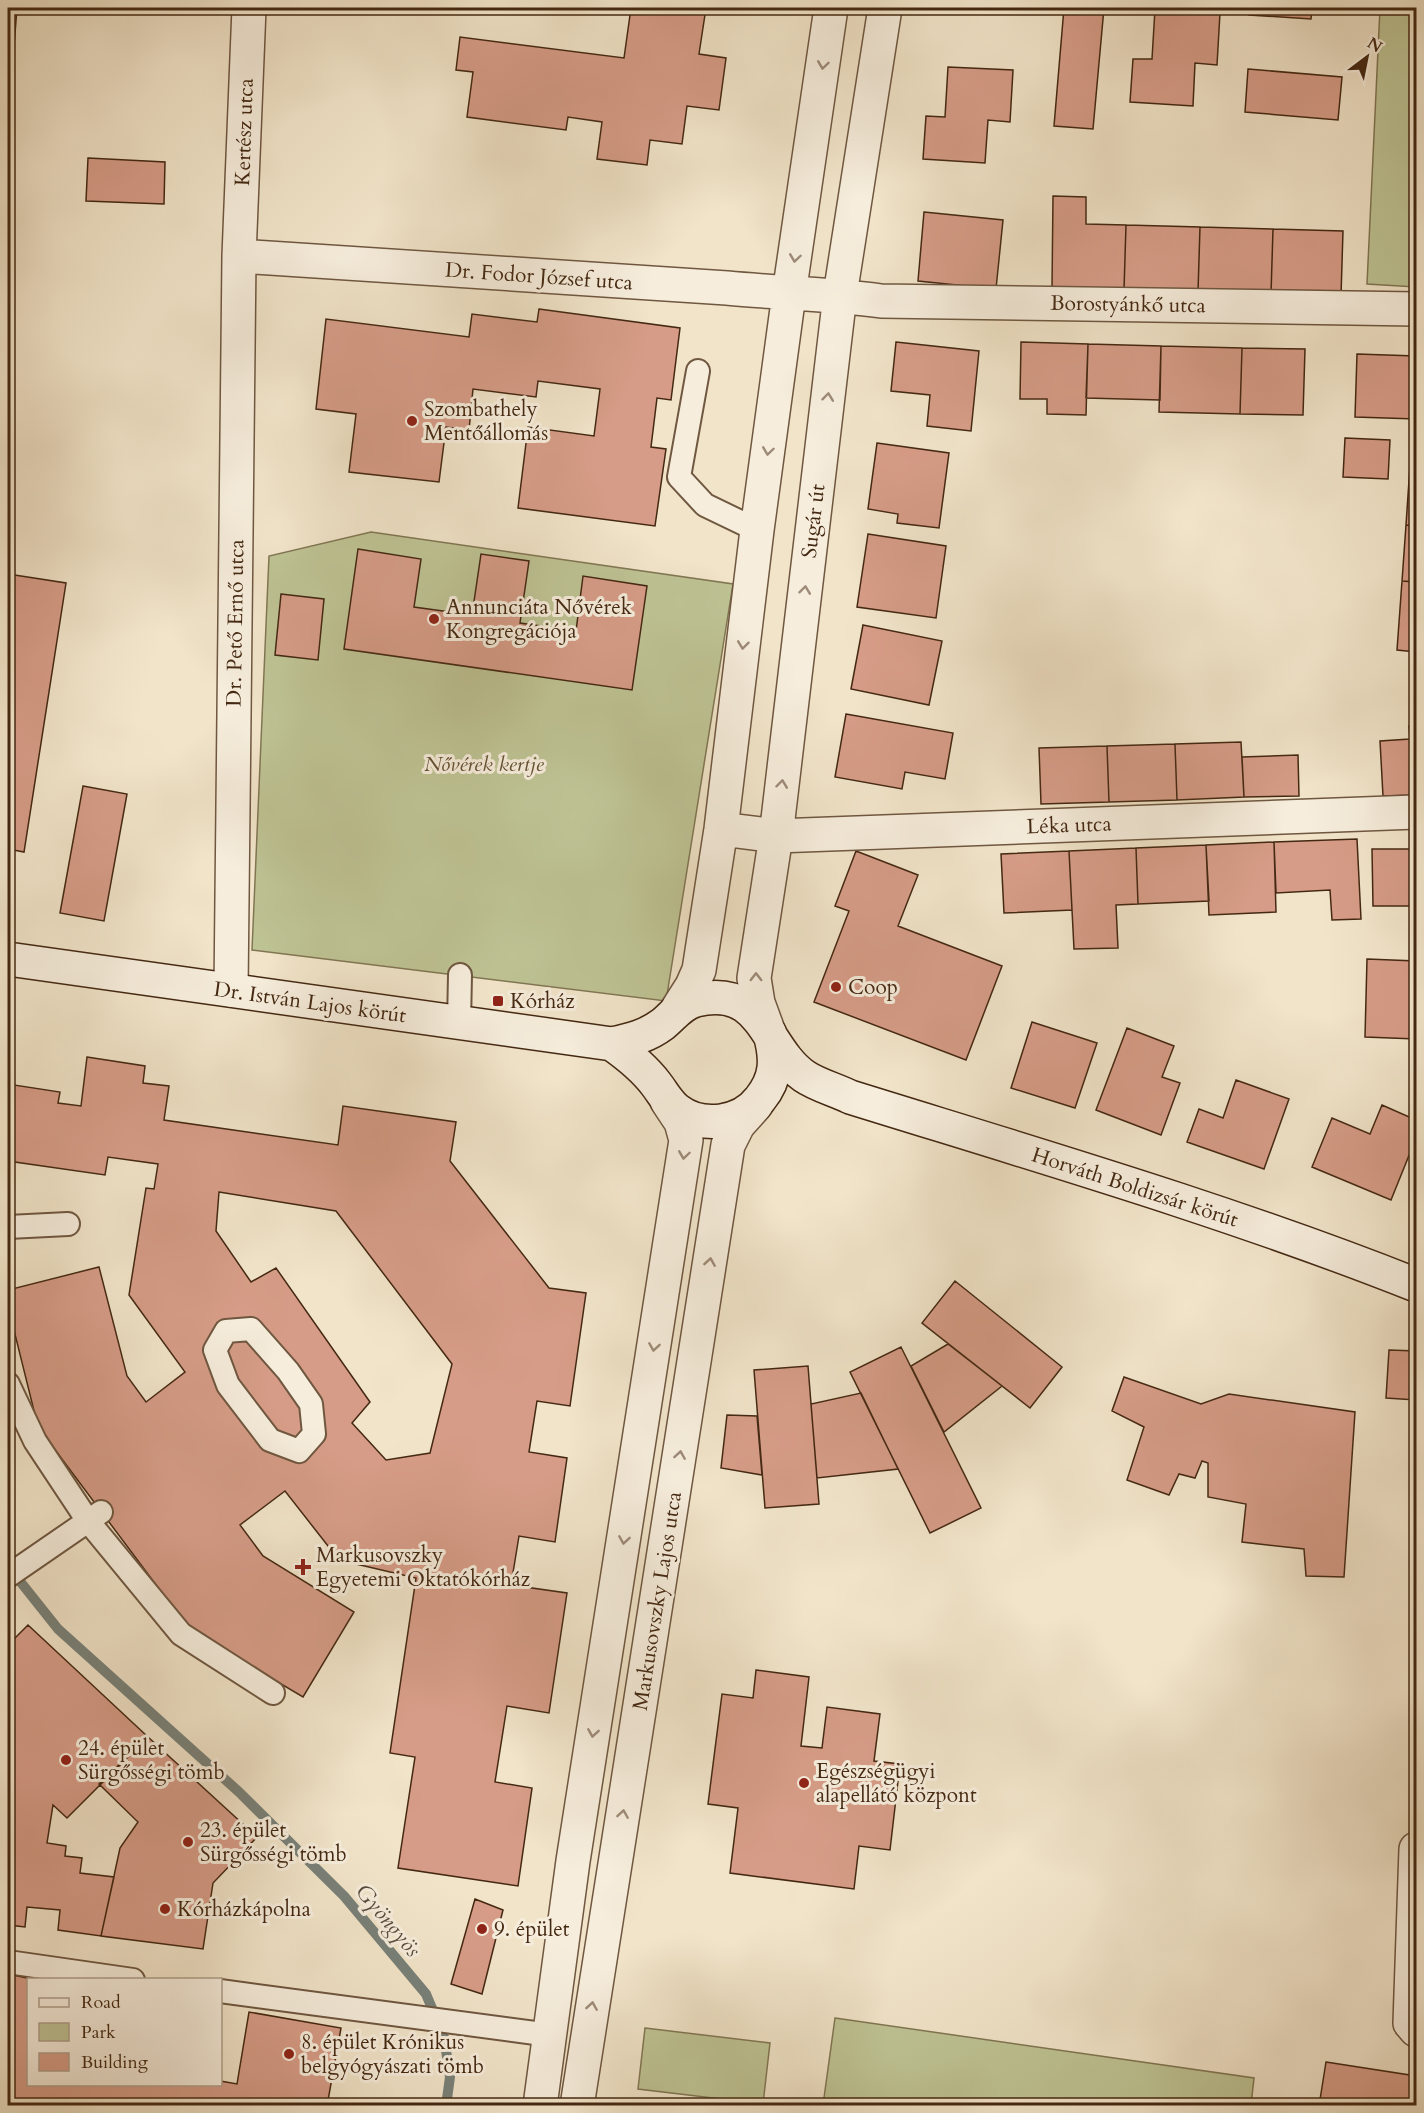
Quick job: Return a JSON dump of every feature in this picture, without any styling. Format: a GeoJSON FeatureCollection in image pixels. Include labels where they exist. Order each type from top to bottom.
{"type":"FeatureCollection","features":[{"type":"Feature","properties":{"kind":"street","name":"Kertész utca"},"geometry":{"type":"LineString","coordinates":[[239,256],[249,8]]}},
{"type":"Feature","properties":{"kind":"street"},"geometry":{"type":"LineString","coordinates":[[662,1093],[652,1069],[651,1053],[655,1038],[692,986],[699,970],[721,830],[757,530],[831,8]]}},
{"type":"Feature","properties":{"kind":"street","name":"Sugár út"},"geometry":{"type":"LineString","coordinates":[[770,1033],[759,1004],[754,978],[776,836],[840,296],[885,8]]}},
{"type":"Feature","properties":{"kind":"street","name":"Dr. Fodor József utca"},"geometry":{"type":"LineString","coordinates":[[239,256],[840,296]]}},
{"type":"Feature","properties":{"kind":"street","name":"Dr. Pető Ernő utca"},"geometry":{"type":"LineString","coordinates":[[231,990],[239,256]]}},
{"type":"Feature","properties":{"kind":"street","name":"Borostyánkő utca"},"geometry":{"type":"LineString","coordinates":[[840,296],[893,301],[1416,309]]}},
{"type":"Feature","properties":{"kind":"street","name":"Léka utca"},"geometry":{"type":"LineString","coordinates":[[721,830],[776,836],[1416,812]]}},
{"type":"Feature","properties":{"kind":"street","name":"Dr. István Lajos körút"},"geometry":{"type":"LineString","coordinates":[[8,959],[612,1044],[638,1039],[694,1000],[730,999],[746,1007],[760,1018],[784,1055],[804,1076],[850,1097]]}},
{"type":"Feature","properties":{"kind":"street"},"geometry":{"type":"LineString","coordinates":[[756,1105],[768,1090],[774,1071],[775,1052],[770,1033]]}},
{"type":"Feature","properties":{"kind":"street","name":"Dr. István Lajos körút"},"geometry":{"type":"LineString","coordinates":[[612,1044],[634,1059],[678,1110],[690,1117],[718,1121],[738,1116],[756,1105],[797,1094],[850,1097]]}},
{"type":"Feature","properties":{"kind":"street","name":"Markusovszky Lajos utca"},"geometry":{"type":"LineString","coordinates":[[540,2106],[573,1862],[686,1140],[681,1122],[662,1093]]}},
{"type":"Feature","properties":{"kind":"street","name":"Horváth Boldizsár körút"},"geometry":{"type":"LineString","coordinates":[[850,1097],[1156,1194],[1355,1261],[1416,1285]]}},
{"type":"Feature","properties":{"kind":"street","name":"Markusovszky Lajos utca"},"geometry":{"type":"LineString","coordinates":[[577,2106],[728,1145],[738,1125],[756,1105]]}},
{"type":"Feature","properties":{"kind":"street"},"geometry":{"type":"LineString","coordinates":[[1413,2027],[1416,1849]]}},
{"type":"Feature","properties":{"kind":"street"},"geometry":{"type":"LineString","coordinates":[[573,1862],[615,1867]]}},
{"type":"Feature","properties":{"kind":"street"},"geometry":{"type":"LineString","coordinates":[[550,2036],[587,2042]]}},
{"type":"Feature","properties":{"kind":"lane"},"geometry":{"type":"LineString","coordinates":[[698,371],[679,477],[705,506],[757,530]]}},
{"type":"Feature","properties":{"kind":"lane"},"geometry":{"type":"LineString","coordinates":[[459,1023],[460,975]]}},
{"type":"Feature","properties":{"kind":"lane"},"geometry":{"type":"LineString","coordinates":[[8,1227],[68,1224]]}},
{"type":"Feature","properties":{"kind":"lane"},"geometry":{"type":"LineString","coordinates":[[251,1329],[288,1371],[312,1404],[314,1434],[299,1451],[270,1440],[244,1408],[228,1385],[215,1350],[226,1332],[251,1329]]}},
{"type":"Feature","properties":{"kind":"lane"},"geometry":{"type":"LineString","coordinates":[[8,1384],[35,1441],[94,1516],[181,1634],[273,1693]]}},
{"type":"Feature","properties":{"kind":"lane"},"geometry":{"type":"LineString","coordinates":[[8,1576],[94,1516]]}},
{"type":"Feature","properties":{"kind":"lane"},"geometry":{"type":"LineString","coordinates":[[8,1962],[119,1978]]}},
{"type":"Feature","properties":{"kind":"lane"},"geometry":{"type":"LineString","coordinates":[[222,1991],[550,2036]]}},
{"type":"Feature","properties":{"kind":"green space"},"geometry":{"type":"Polygon","coordinates":[[[1380,8],[1416,8],[1416,287],[1367,284],[1380,8]]]}},
{"type":"Feature","properties":{"kind":"green space","name":"Nővérek kertje"},"geometry":{"type":"Polygon","coordinates":[[[371,532],[733,584],[666,1001],[252,950],[269,556],[371,532]]]}},
{"type":"Feature","properties":{"kind":"green space"},"geometry":{"type":"Polygon","coordinates":[[[835,2018],[1254,2078],[1251,2105],[823,2105],[835,2018]]]}},
{"type":"Feature","properties":{"kind":"green space"},"geometry":{"type":"Polygon","coordinates":[[[645,2028],[770,2043],[763,2104],[638,2089],[645,2028]]]}},
{"type":"Feature","properties":{"kind":"building"},"geometry":{"type":"Polygon","coordinates":[[[8,8],[17,8],[8,122],[8,8]]]}},
{"type":"Feature","properties":{"kind":"building"},"geometry":{"type":"Polygon","coordinates":[[[631,8],[706,8],[699,54],[726,58],[719,110],[687,106],[682,144],[650,140],[647,165],[597,159],[602,122],[568,117],[566,130],[467,117],[473,72],[456,70],[460,37],[624,58],[631,8]]]}},
{"type":"Feature","properties":{"kind":"building"},"geometry":{"type":"Polygon","coordinates":[[[1064,8],[1104,8],[1093,129],[1054,126],[1064,8]]]}},
{"type":"Feature","properties":{"kind":"building"},"geometry":{"type":"Polygon","coordinates":[[[1249,8],[1312,8],[1311,19],[1249,15],[1249,8]]]}},
{"type":"Feature","properties":{"kind":"building"},"geometry":{"type":"Polygon","coordinates":[[[1155,9],[1220,13],[1217,65],[1195,63],[1193,106],[1130,102],[1133,59],[1152,59],[1155,9]]]}},
{"type":"Feature","properties":{"kind":"building"},"geometry":{"type":"Polygon","coordinates":[[[948,67],[1013,70],[1010,122],[988,120],[985,163],[923,159],[926,116],[945,117],[948,67]]]}},
{"type":"Feature","properties":{"kind":"building"},"geometry":{"type":"Polygon","coordinates":[[[1248,69],[1342,77],[1338,120],[1245,112],[1248,69]]]}},
{"type":"Feature","properties":{"kind":"building"},"geometry":{"type":"Polygon","coordinates":[[[88,158],[165,162],[164,204],[86,201],[88,158]]]}},
{"type":"Feature","properties":{"kind":"building"},"geometry":{"type":"Polygon","coordinates":[[[1053,196],[1086,197],[1086,224],[1126,225],[1124,290],[1052,288],[1053,196]]]}},
{"type":"Feature","properties":{"kind":"building"},"geometry":{"type":"Polygon","coordinates":[[[924,212],[1003,220],[996,289],[918,281],[924,212]]]}},
{"type":"Feature","properties":{"kind":"building"},"geometry":{"type":"Polygon","coordinates":[[[1126,225],[1200,227],[1198,292],[1124,290],[1126,225]]]}},
{"type":"Feature","properties":{"kind":"building"},"geometry":{"type":"Polygon","coordinates":[[[1200,227],[1273,229],[1271,294],[1198,292],[1200,227]]]}},
{"type":"Feature","properties":{"kind":"building"},"geometry":{"type":"Polygon","coordinates":[[[1273,229],[1343,231],[1341,296],[1271,294],[1273,229]]]}},
{"type":"Feature","properties":{"kind":"building","name":"Szombathely Mentőállomás"},"geometry":{"type":"Polygon","coordinates":[[[539,309],[680,328],[671,400],[657,398],[651,447],[666,449],[655,526],[518,508],[528,427],[594,436],[600,389],[538,381],[536,397],[473,389],[469,430],[446,427],[439,482],[349,472],[356,414],[316,409],[326,319],[469,337],[472,314],[537,322],[539,309]]]}},
{"type":"Feature","properties":{"kind":"building"},"geometry":{"type":"Polygon","coordinates":[[[896,342],[979,351],[971,431],[927,426],[930,395],[891,391],[896,342]]]}},
{"type":"Feature","properties":{"kind":"building"},"geometry":{"type":"Polygon","coordinates":[[[1021,342],[1088,344],[1086,415],[1047,414],[1047,399],[1020,399],[1021,342]]]}},
{"type":"Feature","properties":{"kind":"building"},"geometry":{"type":"Polygon","coordinates":[[[1088,344],[1161,346],[1160,400],[1086,398],[1088,344]]]}},
{"type":"Feature","properties":{"kind":"building"},"geometry":{"type":"Polygon","coordinates":[[[1161,346],[1242,348],[1240,414],[1159,412],[1161,346]]]}},
{"type":"Feature","properties":{"kind":"building"},"geometry":{"type":"Polygon","coordinates":[[[1242,348],[1305,349],[1303,415],[1240,414],[1242,348]]]}},
{"type":"Feature","properties":{"kind":"building"},"geometry":{"type":"Polygon","coordinates":[[[1357,354],[1416,356],[1416,419],[1355,417],[1357,354]]]}},
{"type":"Feature","properties":{"kind":"building"},"geometry":{"type":"Polygon","coordinates":[[[1345,438],[1390,440],[1388,479],[1343,477],[1345,438]]]}},
{"type":"Feature","properties":{"kind":"building"},"geometry":{"type":"Polygon","coordinates":[[[877,443],[949,453],[939,528],[897,523],[898,514],[868,509],[877,443]]]}},
{"type":"Feature","properties":{"kind":"building"},"geometry":{"type":"Polygon","coordinates":[[[1410,466],[1416,467],[1416,526],[1406,525],[1410,466]]]}},
{"type":"Feature","properties":{"kind":"building"},"geometry":{"type":"Polygon","coordinates":[[[1406,525],[1416,526],[1416,582],[1402,581],[1406,525]]]}},
{"type":"Feature","properties":{"kind":"building"},"geometry":{"type":"Polygon","coordinates":[[[868,534],[946,546],[936,618],[857,607],[868,534]]]}},
{"type":"Feature","properties":{"kind":"building","name":"Annunciáta Nővérek Kongregációja"},"geometry":{"type":"Polygon","coordinates":[[[358,549],[421,559],[414,607],[472,615],[481,554],[529,561],[520,623],[576,631],[583,576],[647,586],[632,690],[344,649],[358,549]]]}},
{"type":"Feature","properties":{"kind":"building"},"geometry":{"type":"Polygon","coordinates":[[[8,574],[66,583],[24,852],[8,849],[8,574]]]}},
{"type":"Feature","properties":{"kind":"building"},"geometry":{"type":"Polygon","coordinates":[[[1402,581],[1416,582],[1416,652],[1397,650],[1402,581]]]}},
{"type":"Feature","properties":{"kind":"building"},"geometry":{"type":"Polygon","coordinates":[[[281,594],[324,599],[318,660],[275,655],[281,594]]]}},
{"type":"Feature","properties":{"kind":"building"},"geometry":{"type":"Polygon","coordinates":[[[863,625],[942,641],[929,705],[851,689],[863,625]]]}},
{"type":"Feature","properties":{"kind":"building"},"geometry":{"type":"Polygon","coordinates":[[[846,714],[953,733],[945,779],[905,772],[902,789],[835,777],[846,714]]]}},
{"type":"Feature","properties":{"kind":"building"},"geometry":{"type":"Polygon","coordinates":[[[1409,726],[1416,726],[1416,795],[1383,796],[1380,741],[1410,739],[1409,726]]]}},
{"type":"Feature","properties":{"kind":"building"},"geometry":{"type":"Polygon","coordinates":[[[1241,742],[1244,797],[1177,800],[1175,744],[1241,742]]]}},
{"type":"Feature","properties":{"kind":"building"},"geometry":{"type":"Polygon","coordinates":[[[1175,744],[1177,800],[1109,802],[1107,746],[1175,744]]]}},
{"type":"Feature","properties":{"kind":"building"},"geometry":{"type":"Polygon","coordinates":[[[1107,746],[1109,802],[1041,804],[1039,748],[1107,746]]]}},
{"type":"Feature","properties":{"kind":"building"},"geometry":{"type":"Polygon","coordinates":[[[1298,755],[1299,796],[1244,797],[1242,757],[1298,755]]]}},
{"type":"Feature","properties":{"kind":"building"},"geometry":{"type":"Polygon","coordinates":[[[83,786],[127,794],[104,921],[60,913],[83,786]]]}},
{"type":"Feature","properties":{"kind":"building"},"geometry":{"type":"Polygon","coordinates":[[[1357,839],[1361,919],[1332,920],[1330,890],[1276,893],[1274,842],[1357,839]]]}},
{"type":"Feature","properties":{"kind":"building"},"geometry":{"type":"Polygon","coordinates":[[[1274,842],[1276,912],[1209,915],[1206,845],[1274,842]]]}},
{"type":"Feature","properties":{"kind":"building"},"geometry":{"type":"Polygon","coordinates":[[[1206,845],[1209,901],[1138,904],[1136,848],[1206,845]]]}},
{"type":"Feature","properties":{"kind":"building"},"geometry":{"type":"Polygon","coordinates":[[[1136,848],[1138,904],[1116,905],[1118,948],[1074,949],[1069,851],[1136,848]]]}},
{"type":"Feature","properties":{"kind":"building"},"geometry":{"type":"Polygon","coordinates":[[[1372,849],[1416,849],[1416,906],[1373,906],[1372,849]]]}},
{"type":"Feature","properties":{"kind":"building"},"geometry":{"type":"Polygon","coordinates":[[[856,851],[918,875],[898,926],[1002,966],[966,1060],[814,1002],[849,911],[835,906],[856,851]]]}},
{"type":"Feature","properties":{"kind":"building"},"geometry":{"type":"Polygon","coordinates":[[[1069,851],[1072,910],[1004,913],[1001,854],[1069,851]]]}},
{"type":"Feature","properties":{"kind":"building"},"geometry":{"type":"Polygon","coordinates":[[[1367,959],[1416,961],[1416,1039],[1365,1037],[1367,959]]]}},
{"type":"Feature","properties":{"kind":"building"},"geometry":{"type":"Polygon","coordinates":[[[1032,1022],[1097,1043],[1075,1108],[1011,1088],[1032,1022]]]}},
{"type":"Feature","properties":{"kind":"building"},"geometry":{"type":"Polygon","coordinates":[[[1127,1028],[1174,1046],[1162,1077],[1180,1083],[1161,1135],[1096,1110],[1127,1028]]]}},
{"type":"Feature","properties":{"kind":"building"},"geometry":{"type":"Polygon","coordinates":[[[87,1057],[145,1066],[143,1083],[169,1086],[164,1120],[338,1145],[343,1106],[456,1122],[450,1161],[549,1288],[586,1293],[570,1406],[537,1401],[529,1452],[567,1458],[555,1542],[519,1536],[511,1585],[567,1593],[549,1713],[507,1706],[495,1782],[532,1788],[518,1886],[398,1868],[415,1757],[390,1753],[416,1578],[339,1560],[285,1491],[240,1525],[263,1556],[354,1612],[303,1697],[189,1629],[38,1427],[8,1306],[8,1290],[99,1267],[127,1376],[146,1402],[185,1372],[129,1295],[146,1188],[154,1189],[158,1164],[108,1157],[105,1175],[8,1161],[8,1084],[60,1092],[58,1103],[81,1106],[87,1057]],[[219,1192],[216,1231],[251,1282],[276,1268],[370,1402],[352,1423],[386,1460],[430,1453],[452,1364],[336,1211],[219,1192]]]}},
{"type":"Feature","properties":{"kind":"building"},"geometry":{"type":"Polygon","coordinates":[[[1236,1080],[1289,1099],[1264,1169],[1187,1142],[1199,1109],[1223,1118],[1236,1080]]]}},
{"type":"Feature","properties":{"kind":"building"},"geometry":{"type":"Polygon","coordinates":[[[1382,1105],[1416,1120],[1416,1138],[1391,1200],[1312,1167],[1332,1118],[1370,1134],[1382,1105]]]}},
{"type":"Feature","properties":{"kind":"building"},"geometry":{"type":"Polygon","coordinates":[[[955,1281],[1062,1367],[1030,1408],[922,1323],[955,1281]]]}},
{"type":"Feature","properties":{"kind":"building"},"geometry":{"type":"Polygon","coordinates":[[[948,1344],[1002,1386],[944,1432],[911,1366],[948,1344]]]}},
{"type":"Feature","properties":{"kind":"building"},"geometry":{"type":"Polygon","coordinates":[[[901,1347],[981,1508],[930,1533],[850,1372],[901,1347]]]}},
{"type":"Feature","properties":{"kind":"building"},"geometry":{"type":"Polygon","coordinates":[[[1389,1350],[1416,1351],[1416,1400],[1386,1398],[1389,1350]]]}},
{"type":"Feature","properties":{"kind":"building"},"geometry":{"type":"Polygon","coordinates":[[[808,1366],[819,1504],[765,1508],[754,1370],[808,1366]]]}},
{"type":"Feature","properties":{"kind":"building"},"geometry":{"type":"Polygon","coordinates":[[[1124,1377],[1201,1404],[1229,1394],[1355,1412],[1344,1577],[1306,1576],[1304,1549],[1242,1542],[1246,1504],[1208,1497],[1208,1463],[1202,1461],[1195,1478],[1179,1474],[1169,1495],[1127,1480],[1144,1427],[1112,1411],[1124,1377]]]}},
{"type":"Feature","properties":{"kind":"building"},"geometry":{"type":"Polygon","coordinates":[[[861,1393],[898,1469],[817,1478],[811,1404],[861,1393]]]}},
{"type":"Feature","properties":{"kind":"building"},"geometry":{"type":"Polygon","coordinates":[[[727,1415],[757,1416],[762,1475],[721,1468],[727,1415]]]}},
{"type":"Feature","properties":{"kind":"building","name":"24. épület Sürgősségi tömb"},"geometry":{"type":"Polygon","coordinates":[[[28,1625],[148,1737],[67,1818],[53,1805],[47,1843],[66,1846],[65,1856],[82,1858],[80,1873],[114,1877],[101,1936],[58,1930],[60,1910],[27,1907],[25,1927],[8,1925],[8,1645],[28,1625]]]}},
{"type":"Feature","properties":{"kind":"building","name":"Egészségügyi alapellátó központ"},"geometry":{"type":"Polygon","coordinates":[[[756,1670],[809,1677],[801,1746],[822,1748],[827,1707],[880,1714],[874,1761],[900,1764],[890,1850],[859,1846],[854,1889],[730,1873],[738,1808],[708,1804],[722,1694],[753,1698],[756,1670]]]}},
{"type":"Feature","properties":{"kind":"building","name":"23. épület Sürgősségi tömb"},"geometry":{"type":"Polygon","coordinates":[[[148,1737],[257,1837],[213,1883],[203,1949],[101,1936],[120,1848],[138,1822],[99,1784],[148,1737]]]}},
{"type":"Feature","properties":{"kind":"building","name":"9. épület"},"geometry":{"type":"Polygon","coordinates":[[[475,1899],[503,1910],[482,1994],[451,1984],[475,1899]]]}},
{"type":"Feature","properties":{"kind":"building","name":"8. épület Krónikus belgyógyászati tömb"},"geometry":{"type":"Polygon","coordinates":[[[8,1974],[27,1978],[27,2086],[222,2086],[222,2081],[237,2084],[249,2012],[341,2028],[327,2106],[8,2106],[8,1974]]]}},
{"type":"Feature","properties":{"kind":"building"},"geometry":{"type":"Polygon","coordinates":[[[1326,2062],[1416,2076],[1416,2106],[1319,2106],[1326,2062]]]}},
{"type":"Feature","properties":{"kind":"waterway","name":"Gyöngyös"},"geometry":{"type":"LineString","coordinates":[[11,1570],[58,1629],[239,1792],[344,1896],[426,1994],[444,2037],[450,2077],[446,2106]]}},
{"type":"Feature","properties":{"kind":"place","name":"Szombathely Mentőállomás"},"geometry":{"type":"Point","coordinates":[412,421]}},
{"type":"Feature","properties":{"kind":"place","name":"Annunciáta Nővérek Kongregációja"},"geometry":{"type":"Point","coordinates":[434,619]}},
{"type":"Feature","properties":{"kind":"place","name":"Coop"},"geometry":{"type":"Point","coordinates":[836,987]}},
{"type":"Feature","properties":{"kind":"place","name":"Kórház"},"geometry":{"type":"Point","coordinates":[498,1001]}},
{"type":"Feature","properties":{"kind":"place","name":"Markusovszky Egyetemi Oktatókórház"},"geometry":{"type":"Point","coordinates":[303,1567]}},
{"type":"Feature","properties":{"kind":"place","name":"24. épület Sürgősségi tömb"},"geometry":{"type":"Point","coordinates":[66,1760]}},
{"type":"Feature","properties":{"kind":"place","name":"Egészségügyi alapellátó központ"},"geometry":{"type":"Point","coordinates":[804,1783]}},
{"type":"Feature","properties":{"kind":"place","name":"23. épület Sürgősségi tömb"},"geometry":{"type":"Point","coordinates":[188,1842]}},
{"type":"Feature","properties":{"kind":"place","name":"Kórházkápolna"},"geometry":{"type":"Point","coordinates":[165,1909]}},
{"type":"Feature","properties":{"kind":"place","name":"9. épület"},"geometry":{"type":"Point","coordinates":[482,1929]}},
{"type":"Feature","properties":{"kind":"place","name":"8. épület Krónikus belgyógyászati tömb"},"geometry":{"type":"Point","coordinates":[289,2054]}}]}
